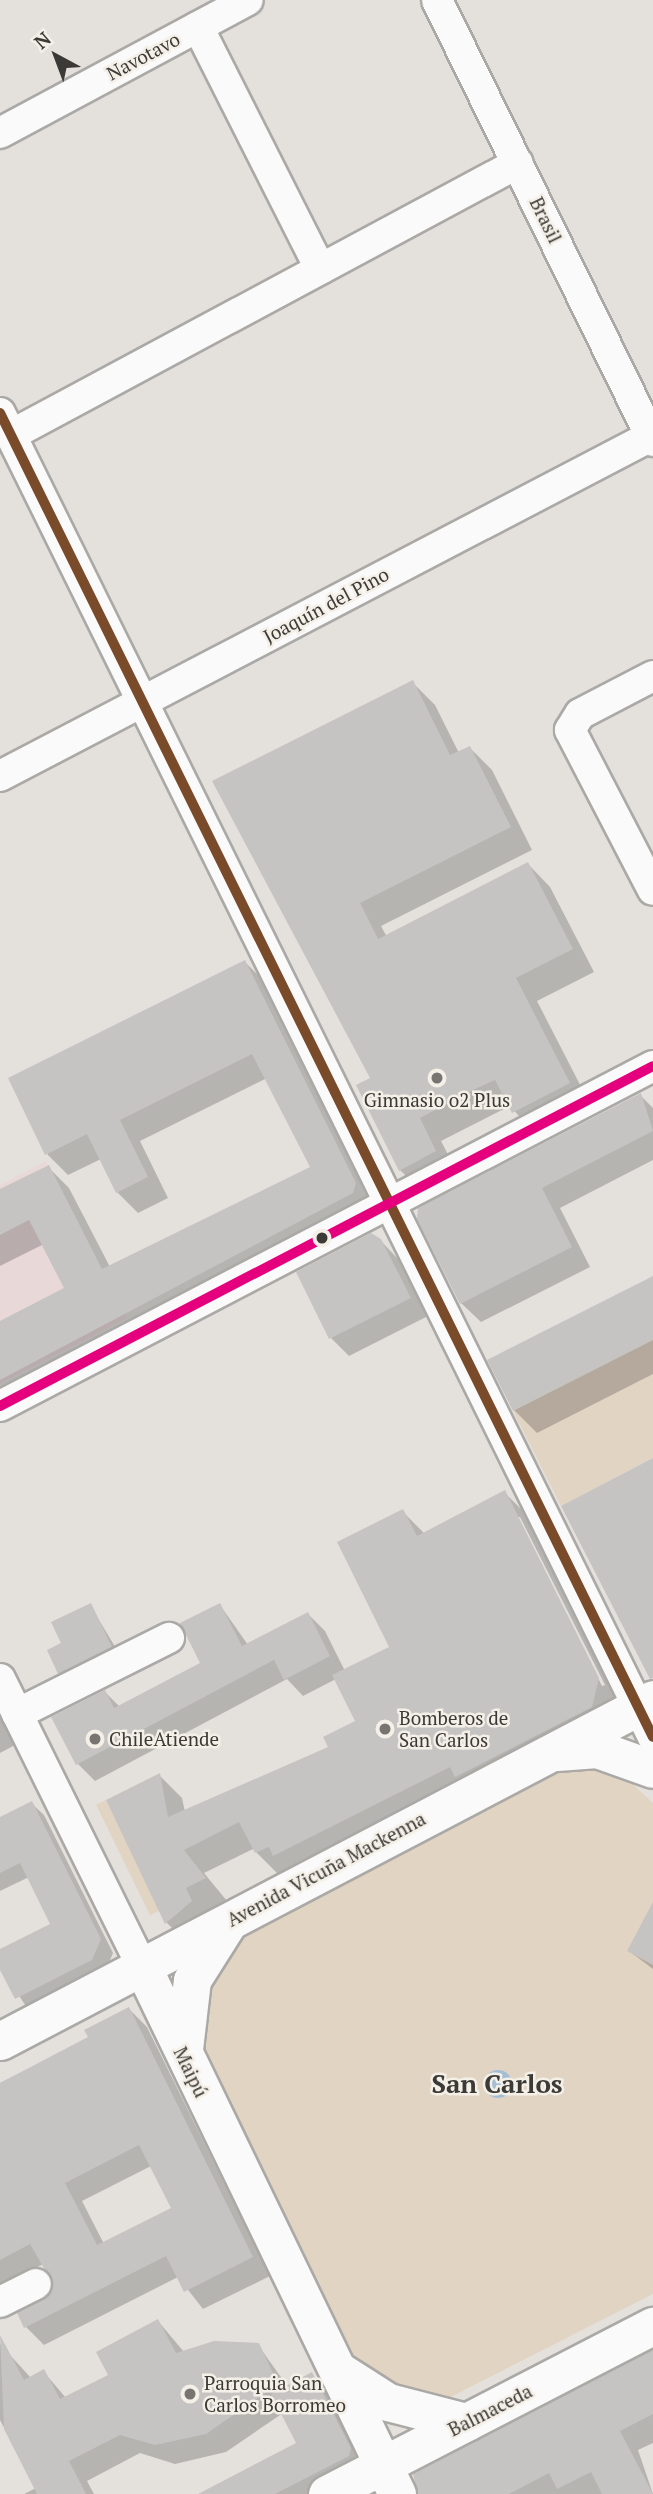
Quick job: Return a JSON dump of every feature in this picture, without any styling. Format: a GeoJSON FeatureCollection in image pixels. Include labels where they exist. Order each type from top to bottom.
{"type":"FeatureCollection","features":[{"type":"Feature","properties":{"kind":"main road","name":"Avenida Vicuña Mackenna"},"geometry":{"type":"LineString","coordinates":[[0,2041],[534,1760],[648,1714]]}},
{"type":"Feature","properties":{"kind":"main road"},"geometry":{"type":"LineString","coordinates":[[534,1760],[597,1749],[653,1769]]}},
{"type":"Feature","properties":{"kind":"main road"},"geometry":{"type":"LineString","coordinates":[[185,2059],[183,2019],[192,1980],[236,1915]]}},
{"type":"Feature","properties":{"kind":"main road","name":"Maipú"},"geometry":{"type":"LineString","coordinates":[[143,1968],[390,2479]]}},
{"type":"Feature","properties":{"kind":"main road","name":"Balmaceda"},"geometry":{"type":"LineString","coordinates":[[327,2494],[390,2479],[466,2422],[653,2326]]}},
{"type":"Feature","properties":{"kind":"main road"},"geometry":{"type":"LineString","coordinates":[[337,2370],[388,2402],[466,2422]]}},
{"type":"Feature","properties":{"kind":"street","name":"Navotavo"},"geometry":{"type":"LineString","coordinates":[[0,133],[248,0]]}},
{"type":"Feature","properties":{"kind":"street","name":"Brasil"},"geometry":{"type":"LineString","coordinates":[[438,0],[652,437]]}},
{"type":"Feature","properties":{"kind":"street"},"geometry":{"type":"LineString","coordinates":[[198,27],[320,269]]}},
{"type":"Feature","properties":{"kind":"street"},"geometry":{"type":"LineString","coordinates":[[518,163],[320,269],[6,424],[387,1203],[648,1714]]}},
{"type":"Feature","properties":{"kind":"street","name":"Joaquín del Pino"},"geometry":{"type":"LineString","coordinates":[[0,776],[652,437]]}},
{"type":"Feature","properties":{"kind":"street"},"geometry":{"type":"LineString","coordinates":[[653,676],[580,714],[570,730],[653,890]]}},
{"type":"Feature","properties":{"kind":"street"},"geometry":{"type":"LineString","coordinates":[[0,1406],[653,1066]]}},
{"type":"Feature","properties":{"kind":"street"},"geometry":{"type":"LineString","coordinates":[[17,1714],[169,1638]]}},
{"type":"Feature","properties":{"kind":"street","name":"Maipú"},"geometry":{"type":"LineString","coordinates":[[0,1679],[143,1968]]}},
{"type":"Feature","properties":{"kind":"street"},"geometry":{"type":"LineString","coordinates":[[0,2302],[36,2284]]}},
{"type":"Feature","properties":{"kind":"shaded area"},"geometry":{"type":"Polygon","coordinates":[[[46,1161],[127,1318],[0,1384],[0,1185],[46,1161]]]}},
{"type":"Feature","properties":{"kind":"shaded area"},"geometry":{"type":"Polygon","coordinates":[[[653,1340],[653,1458],[561,1506],[513,1411],[653,1340]]]}},
{"type":"Feature","properties":{"kind":"shaded area"},"geometry":{"type":"Polygon","coordinates":[[[596,1763],[623,1775],[653,1803],[653,2294],[437,2404],[354,2368],[200,2055],[191,2022],[223,1943],[569,1764],[596,1763]]]}},
{"type":"Feature","properties":{"kind":"shaded area"},"geometry":{"type":"Polygon","coordinates":[[[106,1800],[160,1911],[150,1915],[96,1805],[106,1800]]]}},
{"type":"Feature","properties":{"kind":"water"},"geometry":{"type":"Polygon","coordinates":[[[498,2070],[508,2074],[512,2084],[508,2094],[498,2098],[488,2094],[484,2084],[488,2074],[498,2070]]]}},
{"type":"Feature","properties":{"kind":"building"},"geometry":{"type":"Polygon","coordinates":[[[413,680],[450,755],[470,746],[511,827],[360,903],[378,939],[528,862],[573,949],[516,978],[570,1083],[512,1113],[495,1080],[475,1089],[420,1118],[436,1151],[399,1171],[356,1085],[370,1078],[212,781],[413,680]]]}},
{"type":"Feature","properties":{"kind":"building"},"geometry":{"type":"Polygon","coordinates":[[[245,960],[356,1183],[353,1193],[0,1380],[0,1321],[64,1288],[29,1220],[0,1235],[0,1189],[49,1165],[102,1269],[310,1167],[252,1054],[120,1120],[148,1177],[116,1193],[87,1134],[45,1155],[8,1078],[245,960]]]}},
{"type":"Feature","properties":{"kind":"building"},"geometry":{"type":"Polygon","coordinates":[[[641,1093],[653,1131],[542,1188],[572,1247],[460,1304],[417,1219],[418,1208],[641,1093]]]}},
{"type":"Feature","properties":{"kind":"building"},"geometry":{"type":"Polygon","coordinates":[[[371,1233],[381,1239],[411,1298],[329,1339],[296,1272],[371,1233]]]}},
{"type":"Feature","properties":{"kind":"building"},"geometry":{"type":"Polygon","coordinates":[[[653,1276],[653,1340],[513,1411],[487,1360],[653,1276]]]}},
{"type":"Feature","properties":{"kind":"building"},"geometry":{"type":"Polygon","coordinates":[[[653,1458],[653,1678],[650,1679],[561,1506],[653,1458]]]}},
{"type":"Feature","properties":{"kind":"building"},"geometry":{"type":"Polygon","coordinates":[[[505,1490],[599,1678],[592,1707],[455,1777],[450,1767],[273,1856],[269,1847],[255,1853],[239,1822],[184,1850],[206,1878],[186,1888],[192,1901],[165,1924],[106,1800],[160,1773],[168,1817],[328,1747],[323,1737],[355,1721],[332,1675],[389,1647],[337,1542],[403,1509],[417,1536],[505,1490]]]}},
{"type":"Feature","properties":{"kind":"building"},"geometry":{"type":"Polygon","coordinates":[[[91,1603],[112,1647],[58,1674],[47,1650],[61,1643],[51,1622],[91,1603]]]}},
{"type":"Feature","properties":{"kind":"building"},"geometry":{"type":"Polygon","coordinates":[[[220,1603],[242,1646],[308,1612],[330,1656],[284,1680],[274,1660],[76,1765],[51,1717],[105,1690],[114,1708],[200,1663],[180,1623],[220,1603]]]}},
{"type":"Feature","properties":{"kind":"building"},"geometry":{"type":"Polygon","coordinates":[[[32,1801],[101,1939],[92,1960],[15,1999],[0,1970],[0,1949],[50,1924],[20,1863],[0,1873],[0,1817],[32,1801]]]}},
{"type":"Feature","properties":{"kind":"building"},"geometry":{"type":"Polygon","coordinates":[[[653,1902],[653,1965],[627,1951],[653,1902]]]}},
{"type":"Feature","properties":{"kind":"building"},"geometry":{"type":"Polygon","coordinates":[[[129,2007],[253,2257],[184,2292],[166,2256],[24,2328],[17,2313],[44,2299],[53,2284],[30,2244],[0,2260],[0,2083],[88,2037],[84,2030],[129,2007]],[[139,2145],[65,2183],[97,2245],[171,2208],[139,2145]]]}},
{"type":"Feature","properties":{"kind":"building"},"geometry":{"type":"Polygon","coordinates":[[[158,2319],[176,2353],[214,2341],[259,2343],[278,2384],[206,2434],[155,2445],[120,2435],[69,2461],[86,2494],[37,2494],[4,2429],[0,2335],[24,2380],[44,2369],[60,2399],[108,2375],[96,2352],[158,2319]]]}},
{"type":"Feature","properties":{"kind":"building"},"geometry":{"type":"Polygon","coordinates":[[[653,2350],[653,2414],[620,2431],[653,2494],[602,2494],[591,2472],[557,2489],[549,2473],[509,2494],[418,2494],[413,2474],[653,2350]]]}},
{"type":"Feature","properties":{"kind":"building"},"geometry":{"type":"Polygon","coordinates":[[[312,2372],[351,2448],[349,2456],[275,2494],[198,2494],[296,2443],[271,2394],[312,2372]]]}},
{"type":"Feature","properties":{"kind":"transit line"},"geometry":{"type":"LineString","coordinates":[[0,413],[653,1737]]}},
{"type":"Feature","properties":{"kind":"transit line"},"geometry":{"type":"LineString","coordinates":[[0,1406],[653,1066]]}},
{"type":"Feature","properties":{"kind":"place","name":"Gimnasio o2 Plus"},"geometry":{"type":"Point","coordinates":[437,1078]}},
{"type":"Feature","properties":{"kind":"place","name":"Bomberos de San Carlos"},"geometry":{"type":"Point","coordinates":[385,1729]}},
{"type":"Feature","properties":{"kind":"place","name":"ChileAtiende"},"geometry":{"type":"Point","coordinates":[95,1739]}},
{"type":"Feature","properties":{"kind":"place","name":"Parroquia San Carlos Borromeo"},"geometry":{"type":"Point","coordinates":[190,2394]}},
{"type":"Feature","properties":{"kind":"district","name":"San Carlos"},"geometry":{"type":"Point","coordinates":[497,2084]}}]}
